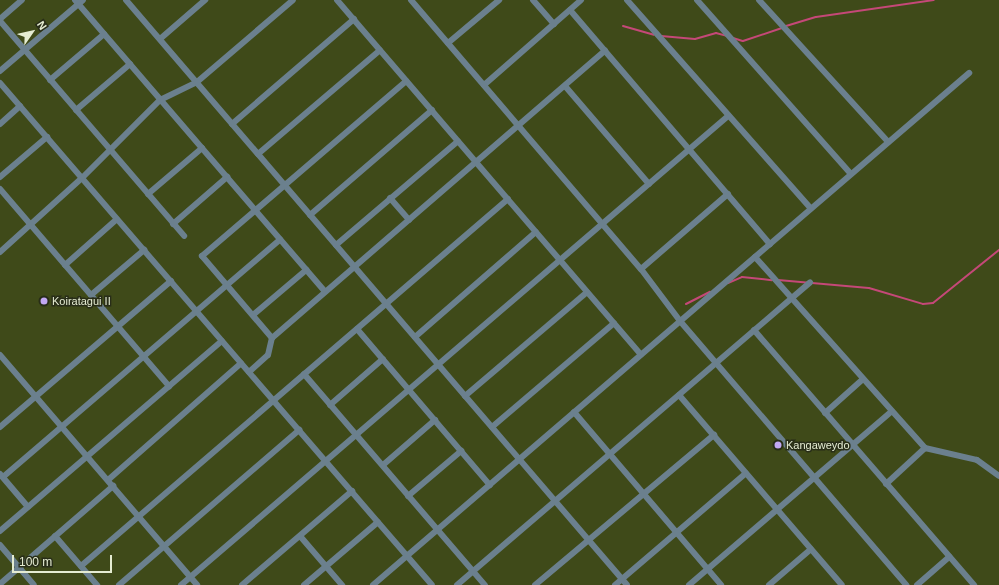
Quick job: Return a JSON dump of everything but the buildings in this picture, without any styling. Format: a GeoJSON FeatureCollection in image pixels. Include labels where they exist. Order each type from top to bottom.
{"type":"FeatureCollection","features":[{"type":"Feature","properties":{"kind":"street"},"geometry":{"type":"LineString","coordinates":[[22,0],[0,20],[184,236]]}},
{"type":"Feature","properties":{"kind":"street"},"geometry":{"type":"LineString","coordinates":[[126,0],[627,585]]}},
{"type":"Feature","properties":{"kind":"street"},"geometry":{"type":"LineString","coordinates":[[1,248],[31,225],[82,178],[109,149],[160,100],[197,82],[293,0]]}},
{"type":"Feature","properties":{"kind":"street"},"geometry":{"type":"LineString","coordinates":[[337,0],[641,355]]}},
{"type":"Feature","properties":{"kind":"street"},"geometry":{"type":"LineString","coordinates":[[411,0],[641,269],[680,321],[906,585]]}},
{"type":"Feature","properties":{"kind":"street"},"geometry":{"type":"LineString","coordinates":[[448,43],[499,0]]}},
{"type":"Feature","properties":{"kind":"street"},"geometry":{"type":"LineString","coordinates":[[533,0],[554,24]]}},
{"type":"Feature","properties":{"kind":"street"},"geometry":{"type":"LineString","coordinates":[[484,85],[581,0]]}},
{"type":"Feature","properties":{"kind":"street"},"geometry":{"type":"LineString","coordinates":[[627,0],[811,209]]}},
{"type":"Feature","properties":{"kind":"street"},"geometry":{"type":"LineString","coordinates":[[697,0],[851,174]]}},
{"type":"Feature","properties":{"kind":"street"},"geometry":{"type":"LineString","coordinates":[[759,0],[888,142]]}},
{"type":"Feature","properties":{"kind":"street"},"geometry":{"type":"LineString","coordinates":[[0,71],[79,1],[104,34],[325,292]]}},
{"type":"Feature","properties":{"kind":"street"},"geometry":{"type":"LineString","coordinates":[[160,40],[201,1]]}},
{"type":"Feature","properties":{"kind":"street"},"geometry":{"type":"LineString","coordinates":[[570,10],[770,244]]}},
{"type":"Feature","properties":{"kind":"street"},"geometry":{"type":"LineString","coordinates":[[232,124],[354,19]]}},
{"type":"Feature","properties":{"kind":"street"},"geometry":{"type":"LineString","coordinates":[[50,80],[104,34]]}},
{"type":"Feature","properties":{"kind":"street"},"geometry":{"type":"LineString","coordinates":[[258,154],[380,50]]}},
{"type":"Feature","properties":{"kind":"street"},"geometry":{"type":"LineString","coordinates":[[249,372],[268,355],[272,338],[605,51]]}},
{"type":"Feature","properties":{"kind":"street"},"geometry":{"type":"LineString","coordinates":[[76,110],[130,64]]}},
{"type":"Feature","properties":{"kind":"street"},"geometry":{"type":"LineString","coordinates":[[373,585],[969,73]]}},
{"type":"Feature","properties":{"kind":"street"},"geometry":{"type":"LineString","coordinates":[[272,338],[202,256],[406,81]]}},
{"type":"Feature","properties":{"kind":"street"},"geometry":{"type":"LineString","coordinates":[[0,83],[432,585]]}},
{"type":"Feature","properties":{"kind":"street"},"geometry":{"type":"LineString","coordinates":[[565,86],[649,184]]}},
{"type":"Feature","properties":{"kind":"street"},"geometry":{"type":"LineString","coordinates":[[0,124],[20,106]]}},
{"type":"Feature","properties":{"kind":"street"},"geometry":{"type":"LineString","coordinates":[[310,215],[432,110]]}},
{"type":"Feature","properties":{"kind":"street"},"geometry":{"type":"LineString","coordinates":[[181,585],[728,116]]}},
{"type":"Feature","properties":{"kind":"street"},"geometry":{"type":"LineString","coordinates":[[0,177],[46,137]]}},
{"type":"Feature","properties":{"kind":"street"},"geometry":{"type":"LineString","coordinates":[[336,245],[458,141]]}},
{"type":"Feature","properties":{"kind":"street"},"geometry":{"type":"LineString","coordinates":[[148,194],[202,148]]}},
{"type":"Feature","properties":{"kind":"street"},"geometry":{"type":"LineString","coordinates":[[173,224],[227,177]]}},
{"type":"Feature","properties":{"kind":"street"},"geometry":{"type":"LineString","coordinates":[[0,189],[169,386]]}},
{"type":"Feature","properties":{"kind":"street"},"geometry":{"type":"LineString","coordinates":[[641,269],[728,194]]}},
{"type":"Feature","properties":{"kind":"street"},"geometry":{"type":"LineString","coordinates":[[390,198],[409,220]]}},
{"type":"Feature","properties":{"kind":"street"},"geometry":{"type":"LineString","coordinates":[[81,566],[508,199]]}},
{"type":"Feature","properties":{"kind":"street"},"geometry":{"type":"LineString","coordinates":[[65,265],[117,219]]}},
{"type":"Feature","properties":{"kind":"street"},"geometry":{"type":"LineString","coordinates":[[415,337],[536,232]]}},
{"type":"Feature","properties":{"kind":"street"},"geometry":{"type":"LineString","coordinates":[[28,507],[2,476],[62,427],[280,240]]}},
{"type":"Feature","properties":{"kind":"street"},"geometry":{"type":"LineString","coordinates":[[91,295],[144,250]]}},
{"type":"Feature","properties":{"kind":"street"},"geometry":{"type":"LineString","coordinates":[[755,257],[925,448],[977,460],[999,476]]}},
{"type":"Feature","properties":{"kind":"street"},"geometry":{"type":"LineString","coordinates":[[253,315],[306,270]]}},
{"type":"Feature","properties":{"kind":"street"},"geometry":{"type":"LineString","coordinates":[[0,428],[171,281]]}},
{"type":"Feature","properties":{"kind":"street"},"geometry":{"type":"LineString","coordinates":[[457,585],[810,282]]}},
{"type":"Feature","properties":{"kind":"street"},"geometry":{"type":"LineString","coordinates":[[466,396],[587,292]]}},
{"type":"Feature","properties":{"kind":"street"},"geometry":{"type":"LineString","coordinates":[[492,427],[614,323]]}},
{"type":"Feature","properties":{"kind":"street"},"geometry":{"type":"LineString","coordinates":[[357,329],[490,484]]}},
{"type":"Feature","properties":{"kind":"street"},"geometry":{"type":"LineString","coordinates":[[754,330],[974,585]]}},
{"type":"Feature","properties":{"kind":"street"},"geometry":{"type":"LineString","coordinates":[[0,531],[222,341]]}},
{"type":"Feature","properties":{"kind":"street"},"geometry":{"type":"LineString","coordinates":[[0,355],[197,585]]}},
{"type":"Feature","properties":{"kind":"street"},"geometry":{"type":"LineString","coordinates":[[330,405],[383,360]]}},
{"type":"Feature","properties":{"kind":"street"},"geometry":{"type":"LineString","coordinates":[[108,480],[241,363]]}},
{"type":"Feature","properties":{"kind":"street"},"geometry":{"type":"LineString","coordinates":[[304,374],[485,585]]}},
{"type":"Feature","properties":{"kind":"street"},"geometry":{"type":"LineString","coordinates":[[825,413],[863,379]]}},
{"type":"Feature","properties":{"kind":"street"},"geometry":{"type":"LineString","coordinates":[[679,394],[842,585]]}},
{"type":"Feature","properties":{"kind":"street"},"geometry":{"type":"LineString","coordinates":[[689,585],[892,411]]}},
{"type":"Feature","properties":{"kind":"street"},"geometry":{"type":"LineString","coordinates":[[574,412],[721,585]]}},
{"type":"Feature","properties":{"kind":"street"},"geometry":{"type":"LineString","coordinates":[[382,465],[435,420]]}},
{"type":"Feature","properties":{"kind":"street"},"geometry":{"type":"LineString","coordinates":[[119,585],[299,430]]}},
{"type":"Feature","properties":{"kind":"street"},"geometry":{"type":"LineString","coordinates":[[535,585],[714,435]]}},
{"type":"Feature","properties":{"kind":"street"},"geometry":{"type":"LineString","coordinates":[[886,484],[925,448]]}},
{"type":"Feature","properties":{"kind":"street"},"geometry":{"type":"LineString","coordinates":[[408,496],[461,451]]}},
{"type":"Feature","properties":{"kind":"street"},"geometry":{"type":"LineString","coordinates":[[615,585],[746,472]]}},
{"type":"Feature","properties":{"kind":"street"},"geometry":{"type":"LineString","coordinates":[[0,584],[113,486]]}},
{"type":"Feature","properties":{"kind":"street"},"geometry":{"type":"LineString","coordinates":[[242,585],[352,491]]}},
{"type":"Feature","properties":{"kind":"street"},"geometry":{"type":"LineString","coordinates":[[304,585],[378,522]]}},
{"type":"Feature","properties":{"kind":"street"},"geometry":{"type":"LineString","coordinates":[[55,536],[97,585]]}},
{"type":"Feature","properties":{"kind":"street"},"geometry":{"type":"LineString","coordinates":[[300,536],[342,585]]}},
{"type":"Feature","properties":{"kind":"street"},"geometry":{"type":"LineString","coordinates":[[0,545],[34,585]]}},
{"type":"Feature","properties":{"kind":"street"},"geometry":{"type":"LineString","coordinates":[[769,585],[811,549]]}},
{"type":"Feature","properties":{"kind":"street"},"geometry":{"type":"LineString","coordinates":[[917,585],[949,557]]}},
{"type":"Feature","properties":{"kind":"waterway"},"geometry":{"type":"LineString","coordinates":[[786,26],[816,17],[934,0]]}},
{"type":"Feature","properties":{"kind":"waterway"},"geometry":{"type":"LineString","coordinates":[[623,26],[654,35]]}},
{"type":"Feature","properties":{"kind":"waterway"},"geometry":{"type":"LineString","coordinates":[[733,38],[743,41],[782,28]]}},
{"type":"Feature","properties":{"kind":"waterway"},"geometry":{"type":"LineString","coordinates":[[661,36],[695,39],[716,33],[727,36]]}},
{"type":"Feature","properties":{"kind":"waterway"},"geometry":{"type":"LineString","coordinates":[[778,280],[869,288],[923,304],[933,303],[999,250]]}},
{"type":"Feature","properties":{"kind":"waterway"},"geometry":{"type":"LineString","coordinates":[[728,283],[742,277],[772,280]]}},
{"type":"Feature","properties":{"kind":"waterway"},"geometry":{"type":"LineString","coordinates":[[686,304],[710,292]]}},
{"type":"Feature","properties":{"kind":"place","name":"Koiratagui II"},"geometry":{"type":"Point","coordinates":[44,301]}},
{"type":"Feature","properties":{"kind":"place","name":"Kangaweydo"},"geometry":{"type":"Point","coordinates":[778,445]}}]}
